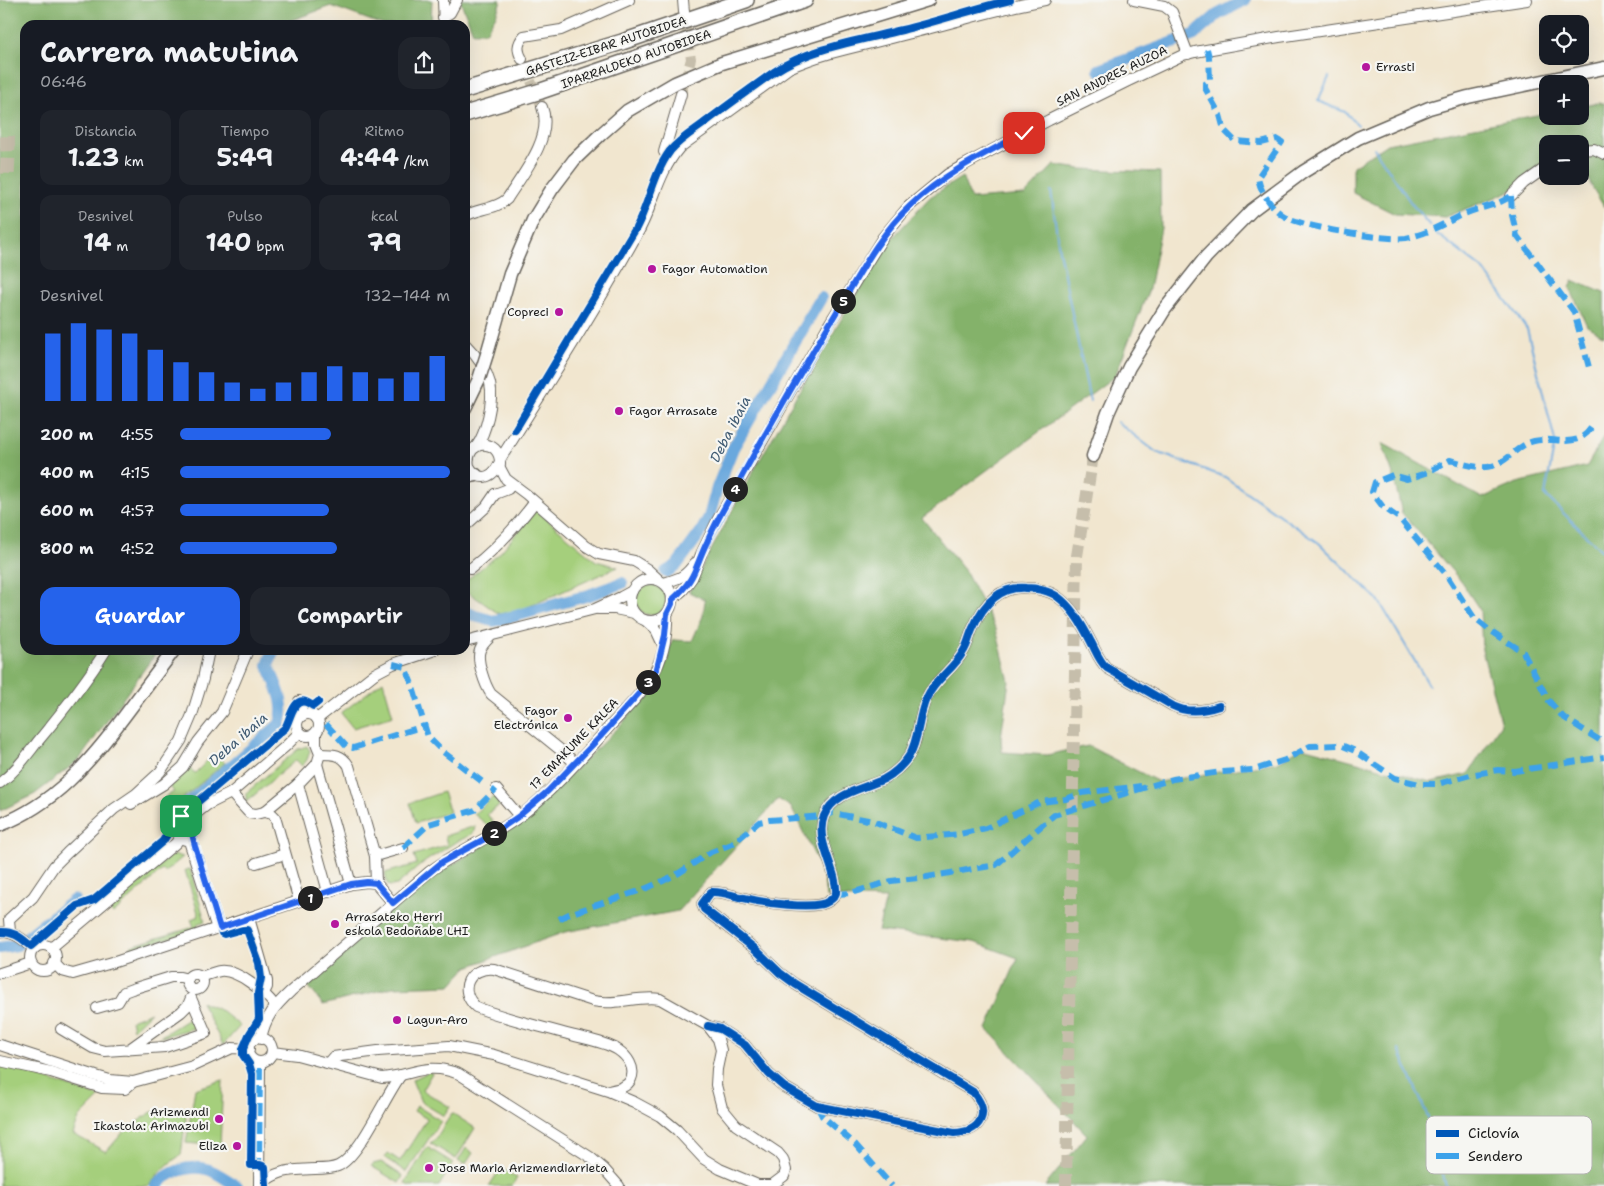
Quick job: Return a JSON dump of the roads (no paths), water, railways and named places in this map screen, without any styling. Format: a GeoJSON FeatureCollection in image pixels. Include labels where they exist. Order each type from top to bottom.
{"type":"FeatureCollection","features":[{"type":"Feature","properties":{"kind":"highway","name":"GASTEIZ-EIBAR AUTOBIDEA"},"geometry":{"type":"LineString","coordinates":[[470,88],[595,50],[746,0]]}},
{"type":"Feature","properties":{"kind":"highway","name":"IPARRALDEKO AUTOBIDEA"},"geometry":{"type":"LineString","coordinates":[[470,112],[550,88],[805,0]]}},
{"type":"Feature","properties":{"kind":"main road"},"geometry":{"type":"LineString","coordinates":[[470,398],[479,379],[510,274],[533,220],[552,189],[574,160],[627,111],[676,83],[722,63],[928,0]]}},
{"type":"Feature","properties":{"kind":"main road"},"geometry":{"type":"LineString","coordinates":[[1093,456],[1108,413],[1129,367],[1166,309],[1206,257],[1259,205],[1302,172],[1358,138],[1429,108],[1468,97],[1604,68]]}},
{"type":"Feature","properties":{"kind":"main road"},"geometry":{"type":"LineString","coordinates":[[0,825],[22,815],[45,801],[73,778],[110,735],[170,655]]}},
{"type":"Feature","properties":{"kind":"street"},"geometry":{"type":"LineString","coordinates":[[443,0],[443,20]]}},
{"type":"Feature","properties":{"kind":"street"},"geometry":{"type":"LineString","coordinates":[[444,20],[457,0]]}},
{"type":"Feature","properties":{"kind":"street"},"geometry":{"type":"LineString","coordinates":[[522,59],[518,50],[519,42],[524,36],[561,30],[630,0]]}},
{"type":"Feature","properties":{"kind":"street"},"geometry":{"type":"LineString","coordinates":[[683,0],[684,12]]}},
{"type":"Feature","properties":{"kind":"street"},"geometry":{"type":"LineString","coordinates":[[479,476],[495,473],[502,458],[646,220],[655,191],[670,159],[679,148],[789,68],[836,51],[1045,0]]}},
{"type":"Feature","properties":{"kind":"street"},"geometry":{"type":"LineString","coordinates":[[1134,0],[1164,6],[1172,12],[1185,45]]}},
{"type":"Feature","properties":{"kind":"street","name":"SAN ANDRES AUZOA"},"geometry":{"type":"LineString","coordinates":[[702,552],[741,477],[883,236],[908,207],[948,174],[1185,45],[1279,37],[1527,0]]}},
{"type":"Feature","properties":{"kind":"street"},"geometry":{"type":"LineString","coordinates":[[670,159],[664,152],[681,94]]}},
{"type":"Feature","properties":{"kind":"street"},"geometry":{"type":"LineString","coordinates":[[470,214],[500,206],[507,199],[542,140],[546,123],[542,107]]}},
{"type":"Feature","properties":{"kind":"street"},"geometry":{"type":"LineString","coordinates":[[1589,149],[1594,148],[1604,154]]}},
{"type":"Feature","properties":{"kind":"street"},"geometry":{"type":"LineString","coordinates":[[1511,196],[1524,183],[1539,172]]}},
{"type":"Feature","properties":{"kind":"street"},"geometry":{"type":"LineString","coordinates":[[470,350],[487,374],[490,385],[488,418],[490,435],[500,459],[499,465],[506,479],[586,546],[599,554],[634,562],[647,569],[661,582],[671,593],[672,604],[667,614],[658,620],[646,621]]}},
{"type":"Feature","properties":{"kind":"street"},"geometry":{"type":"LineString","coordinates":[[476,447],[483,435],[488,418]]}},
{"type":"Feature","properties":{"kind":"street"},"geometry":{"type":"LineString","coordinates":[[470,454],[471,450],[476,447],[487,445],[496,450]]}},
{"type":"Feature","properties":{"kind":"street"},"geometry":{"type":"LineString","coordinates":[[479,476],[534,502]]}},
{"type":"Feature","properties":{"kind":"street"},"geometry":{"type":"LineString","coordinates":[[479,476],[490,482],[495,494]]}},
{"type":"Feature","properties":{"kind":"street"},"geometry":{"type":"LineString","coordinates":[[470,521],[486,507],[495,494],[508,489]]}},
{"type":"Feature","properties":{"kind":"street"},"geometry":{"type":"LineString","coordinates":[[470,569],[489,554],[513,530],[534,502]]}},
{"type":"Feature","properties":{"kind":"street"},"geometry":{"type":"LineString","coordinates":[[470,642],[595,609],[621,598],[647,579],[661,582],[681,578],[688,573],[702,552]]}},
{"type":"Feature","properties":{"kind":"street"},"geometry":{"type":"LineString","coordinates":[[672,600],[692,578],[702,552]]}},
{"type":"Feature","properties":{"kind":"street"},"geometry":{"type":"LineString","coordinates":[[624,560],[636,572],[630,602],[634,613]]}},
{"type":"Feature","properties":{"kind":"street"},"geometry":{"type":"LineString","coordinates":[[608,1091],[626,1086],[631,1078],[632,1068],[627,1058],[618,1050],[476,1007],[470,1001],[467,993],[468,981],[472,974],[484,968],[494,969],[594,1001],[606,1003],[652,997],[660,998],[708,1026],[720,1029],[744,1045],[769,1074],[784,1087],[817,1106],[954,1133],[972,1130],[978,1124],[982,1109],[980,1100],[973,1092],[795,984],[704,909],[702,904],[711,892],[717,891],[746,899],[790,905],[813,905],[826,903],[831,900],[836,894],[822,831],[826,813],[834,802],[853,791],[885,778],[908,758],[914,746],[921,712],[932,686],[964,652],[977,618],[991,600],[999,593],[1008,589],[1041,590],[1056,595],[1073,612],[1085,629],[1100,659],[1107,668],[1178,709],[1204,710],[1219,706]]}},
{"type":"Feature","properties":{"kind":"street"},"geometry":{"type":"LineString","coordinates":[[595,609],[634,613],[656,630],[663,645]]}},
{"type":"Feature","properties":{"kind":"street","name":"17 EMAKUME KALEA"},"geometry":{"type":"LineString","coordinates":[[261,1039],[266,1019],[275,1006],[442,862],[490,836],[539,800],[588,749],[650,680],[660,659],[667,614]]}},
{"type":"Feature","properties":{"kind":"street"},"geometry":{"type":"LineString","coordinates":[[479,657],[480,650],[490,636]]}},
{"type":"Feature","properties":{"kind":"street"},"geometry":{"type":"LineString","coordinates":[[470,646],[476,650],[483,678],[491,694],[572,765]]}},
{"type":"Feature","properties":{"kind":"street"},"geometry":{"type":"LineString","coordinates":[[0,782],[19,766],[85,682],[103,655]]}},
{"type":"Feature","properties":{"kind":"street"},"geometry":{"type":"LineString","coordinates":[[32,947],[31,963],[42,971],[50,968],[54,963],[55,956],[51,948],[43,945],[32,947],[9,933],[9,918],[33,897],[54,866],[67,853],[114,809],[154,779],[173,755],[192,714],[208,655]]}},
{"type":"Feature","properties":{"kind":"street"},"geometry":{"type":"LineString","coordinates":[[114,809],[119,810],[143,798],[164,784],[183,767],[198,742],[222,712],[246,655]]}},
{"type":"Feature","properties":{"kind":"street"},"geometry":{"type":"LineString","coordinates":[[317,719],[374,674],[393,664],[420,655]]}},
{"type":"Feature","properties":{"kind":"street"},"geometry":{"type":"LineString","coordinates":[[299,701],[303,715]]}},
{"type":"Feature","properties":{"kind":"street"},"geometry":{"type":"LineString","coordinates":[[231,793],[249,813],[264,812],[298,784],[317,764],[320,754],[316,744],[317,719],[309,714],[303,715],[297,723],[300,732],[306,736],[316,732]]}},
{"type":"Feature","properties":{"kind":"street"},"geometry":{"type":"LineString","coordinates":[[51,948],[179,838],[198,812],[231,793],[300,732]]}},
{"type":"Feature","properties":{"kind":"street"},"geometry":{"type":"LineString","coordinates":[[320,754],[336,754],[345,759],[352,773],[375,856],[376,883],[393,903]]}},
{"type":"Feature","properties":{"kind":"street"},"geometry":{"type":"LineString","coordinates":[[317,764],[351,884]]}},
{"type":"Feature","properties":{"kind":"street"},"geometry":{"type":"LineString","coordinates":[[298,784],[328,892]]}},
{"type":"Feature","properties":{"kind":"street"},"geometry":{"type":"LineString","coordinates":[[496,789],[519,816]]}},
{"type":"Feature","properties":{"kind":"street"},"geometry":{"type":"LineString","coordinates":[[264,812],[275,817],[299,901]]}},
{"type":"Feature","properties":{"kind":"street"},"geometry":{"type":"LineString","coordinates":[[179,838],[189,841],[218,929]]}},
{"type":"Feature","properties":{"kind":"street"},"geometry":{"type":"LineString","coordinates":[[375,856],[403,848]]}},
{"type":"Feature","properties":{"kind":"street"},"geometry":{"type":"LineString","coordinates":[[256,863],[285,854]]}},
{"type":"Feature","properties":{"kind":"street"},"geometry":{"type":"LineString","coordinates":[[54,963],[62,971],[73,974],[218,929],[351,884],[376,883]]}},
{"type":"Feature","properties":{"kind":"street"},"geometry":{"type":"LineString","coordinates":[[249,918],[266,976],[267,986],[264,993]]}},
{"type":"Feature","properties":{"kind":"street"},"geometry":{"type":"LineString","coordinates":[[0,973],[31,963]]}},
{"type":"Feature","properties":{"kind":"street"},"geometry":{"type":"LineString","coordinates":[[61,1029],[93,1048],[105,1051],[165,1047],[206,1033],[187,984],[188,979],[194,974],[201,977],[221,970],[238,975],[264,993],[275,1006]]}},
{"type":"Feature","properties":{"kind":"street"},"geometry":{"type":"LineString","coordinates":[[97,1008],[118,1002],[124,992],[132,989],[171,977],[188,979]]}},
{"type":"Feature","properties":{"kind":"street"},"geometry":{"type":"LineString","coordinates":[[128,1050],[188,1005],[191,994],[201,987],[203,982],[201,977]]}},
{"type":"Feature","properties":{"kind":"street"},"geometry":{"type":"LineString","coordinates":[[328,1063],[333,1057],[359,1053],[449,1046],[494,1055],[608,1091],[634,1102],[660,1116],[677,1130],[704,1159],[720,1169],[758,1185],[772,1185],[784,1176],[786,1170],[783,1159],[778,1152],[736,1124],[722,1108],[716,1085],[721,1050],[718,1039],[708,1026]]}},
{"type":"Feature","properties":{"kind":"street"},"geometry":{"type":"LineString","coordinates":[[261,1039],[270,1043],[272,1052],[266,1061],[260,1062],[250,1056],[249,1049],[254,1040],[261,1039]]}},
{"type":"Feature","properties":{"kind":"street"},"geometry":{"type":"LineString","coordinates":[[721,1050],[735,1044],[744,1045]]}},
{"type":"Feature","properties":{"kind":"street"},"geometry":{"type":"LineString","coordinates":[[0,1045],[110,1080],[133,1082],[193,1066],[232,1048],[249,1049]]}},
{"type":"Feature","properties":{"kind":"street"},"geometry":{"type":"LineString","coordinates":[[272,1052],[290,1054],[382,1078],[401,1075],[423,1068],[449,1070],[590,1157],[619,1186]]}},
{"type":"Feature","properties":{"kind":"street"},"geometry":{"type":"LineString","coordinates":[[0,1061],[51,1072],[102,1088],[125,1089],[133,1082]]}},
{"type":"Feature","properties":{"kind":"street"},"geometry":{"type":"LineString","coordinates":[[259,1186],[260,1062]]}},
{"type":"Feature","properties":{"kind":"street"},"geometry":{"type":"LineString","coordinates":[[259,1186],[267,1178],[282,1171],[325,1169],[339,1166],[357,1148],[401,1075]]}},
{"type":"Feature","properties":{"kind":"street"},"geometry":{"type":"LineString","coordinates":[[372,1076],[382,1084],[386,1097]]}},
{"type":"Feature","properties":{"kind":"street"},"geometry":{"type":"LineString","coordinates":[[626,1086],[634,1102]]}},
{"type":"Feature","properties":{"kind":"waterway"},"geometry":{"type":"LineString","coordinates":[[1099,70],[1194,35],[1217,15],[1245,0]]}},
{"type":"Feature","properties":{"kind":"waterway"},"geometry":{"type":"LineString","coordinates":[[1329,77],[1318,101],[1345,112],[1358,125]]}},
{"type":"Feature","properties":{"kind":"waterway"},"geometry":{"type":"LineString","coordinates":[[1374,148],[1411,203],[1430,226]]}},
{"type":"Feature","properties":{"kind":"waterway"},"geometry":{"type":"LineString","coordinates":[[1051,191],[1059,250],[1090,401]]}},
{"type":"Feature","properties":{"kind":"waterway"},"geometry":{"type":"LineString","coordinates":[[1437,234],[1484,270],[1527,329],[1555,441],[1545,495],[1604,553]]}},
{"type":"Feature","properties":{"kind":"waterway","name":"Deba ibaia"},"geometry":{"type":"LineString","coordinates":[[666,572],[676,566],[701,532],[709,517],[717,488],[733,448],[821,298]]}},
{"type":"Feature","properties":{"kind":"waterway"},"geometry":{"type":"LineString","coordinates":[[1117,422],[1156,452],[1225,477],[1319,543],[1379,601],[1429,685]]}},
{"type":"Feature","properties":{"kind":"waterway","name":"Deba ibaia"},"geometry":{"type":"LineString","coordinates":[[470,614],[493,621],[589,595],[622,583]]}},
{"type":"Feature","properties":{"kind":"waterway","name":"Deba ibaia"},"geometry":{"type":"LineString","coordinates":[[180,810],[280,724],[282,716],[281,701],[268,665],[272,655]]}},
{"type":"Feature","properties":{"kind":"waterway","name":"Deba ibaia"},"geometry":{"type":"LineString","coordinates":[[0,948],[17,945],[74,900]]}},
{"type":"Feature","properties":{"kind":"waterway"},"geometry":{"type":"LineString","coordinates":[[1399,1050],[1428,1116]]}},
{"type":"Feature","properties":{"kind":"waterway"},"geometry":{"type":"LineString","coordinates":[[156,1186],[172,1173],[192,1168],[210,1170],[237,1186]]}},
{"type":"Feature","properties":{"kind":"waterway"},"geometry":{"type":"LineString","coordinates":[[1443,1174],[1446,1186]]}},
{"type":"Feature","properties":{"kind":"tunnel"},"geometry":{"type":"LineString","coordinates":[[681,94],[691,59],[684,16]]}},
{"type":"Feature","properties":{"kind":"tunnel"},"geometry":{"type":"LineString","coordinates":[[525,67],[542,107]]}},
{"type":"Feature","properties":{"kind":"tunnel"},"geometry":{"type":"LineString","coordinates":[[0,144],[20,143]]}},
{"type":"Feature","properties":{"kind":"tunnel"},"geometry":{"type":"LineString","coordinates":[[0,166],[20,167]]}},
{"type":"Feature","properties":{"kind":"tunnel"},"geometry":{"type":"LineString","coordinates":[[1066,1186],[1077,556],[1093,456]]}},
{"type":"Feature","properties":{"kind":"place","name":"Errasti"},"geometry":{"type":"Point","coordinates":[1366,67]}},
{"type":"Feature","properties":{"kind":"place","name":"Fagor Automation"},"geometry":{"type":"Point","coordinates":[652,269]}},
{"type":"Feature","properties":{"kind":"place","name":"Copreci"},"geometry":{"type":"Point","coordinates":[559,312]}},
{"type":"Feature","properties":{"kind":"place","name":"Fagor Arrasate"},"geometry":{"type":"Point","coordinates":[619,411]}},
{"type":"Feature","properties":{"kind":"place","name":"Fagor Electrónica"},"geometry":{"type":"Point","coordinates":[568,718]}},
{"type":"Feature","properties":{"kind":"place","name":"Arrasateko Herri eskola Bedoñabe LHI"},"geometry":{"type":"Point","coordinates":[335,924]}},
{"type":"Feature","properties":{"kind":"place","name":"Lagun-Aro"},"geometry":{"type":"Point","coordinates":[397,1020]}},
{"type":"Feature","properties":{"kind":"place","name":"Arizmendi Ikastola: Arimazubi"},"geometry":{"type":"Point","coordinates":[219,1119]}},
{"type":"Feature","properties":{"kind":"place","name":"Eliza"},"geometry":{"type":"Point","coordinates":[237,1146]}},
{"type":"Feature","properties":{"kind":"place","name":"Jose Maria Arizmendiarrieta"},"geometry":{"type":"Point","coordinates":[429,1168]}}]}
